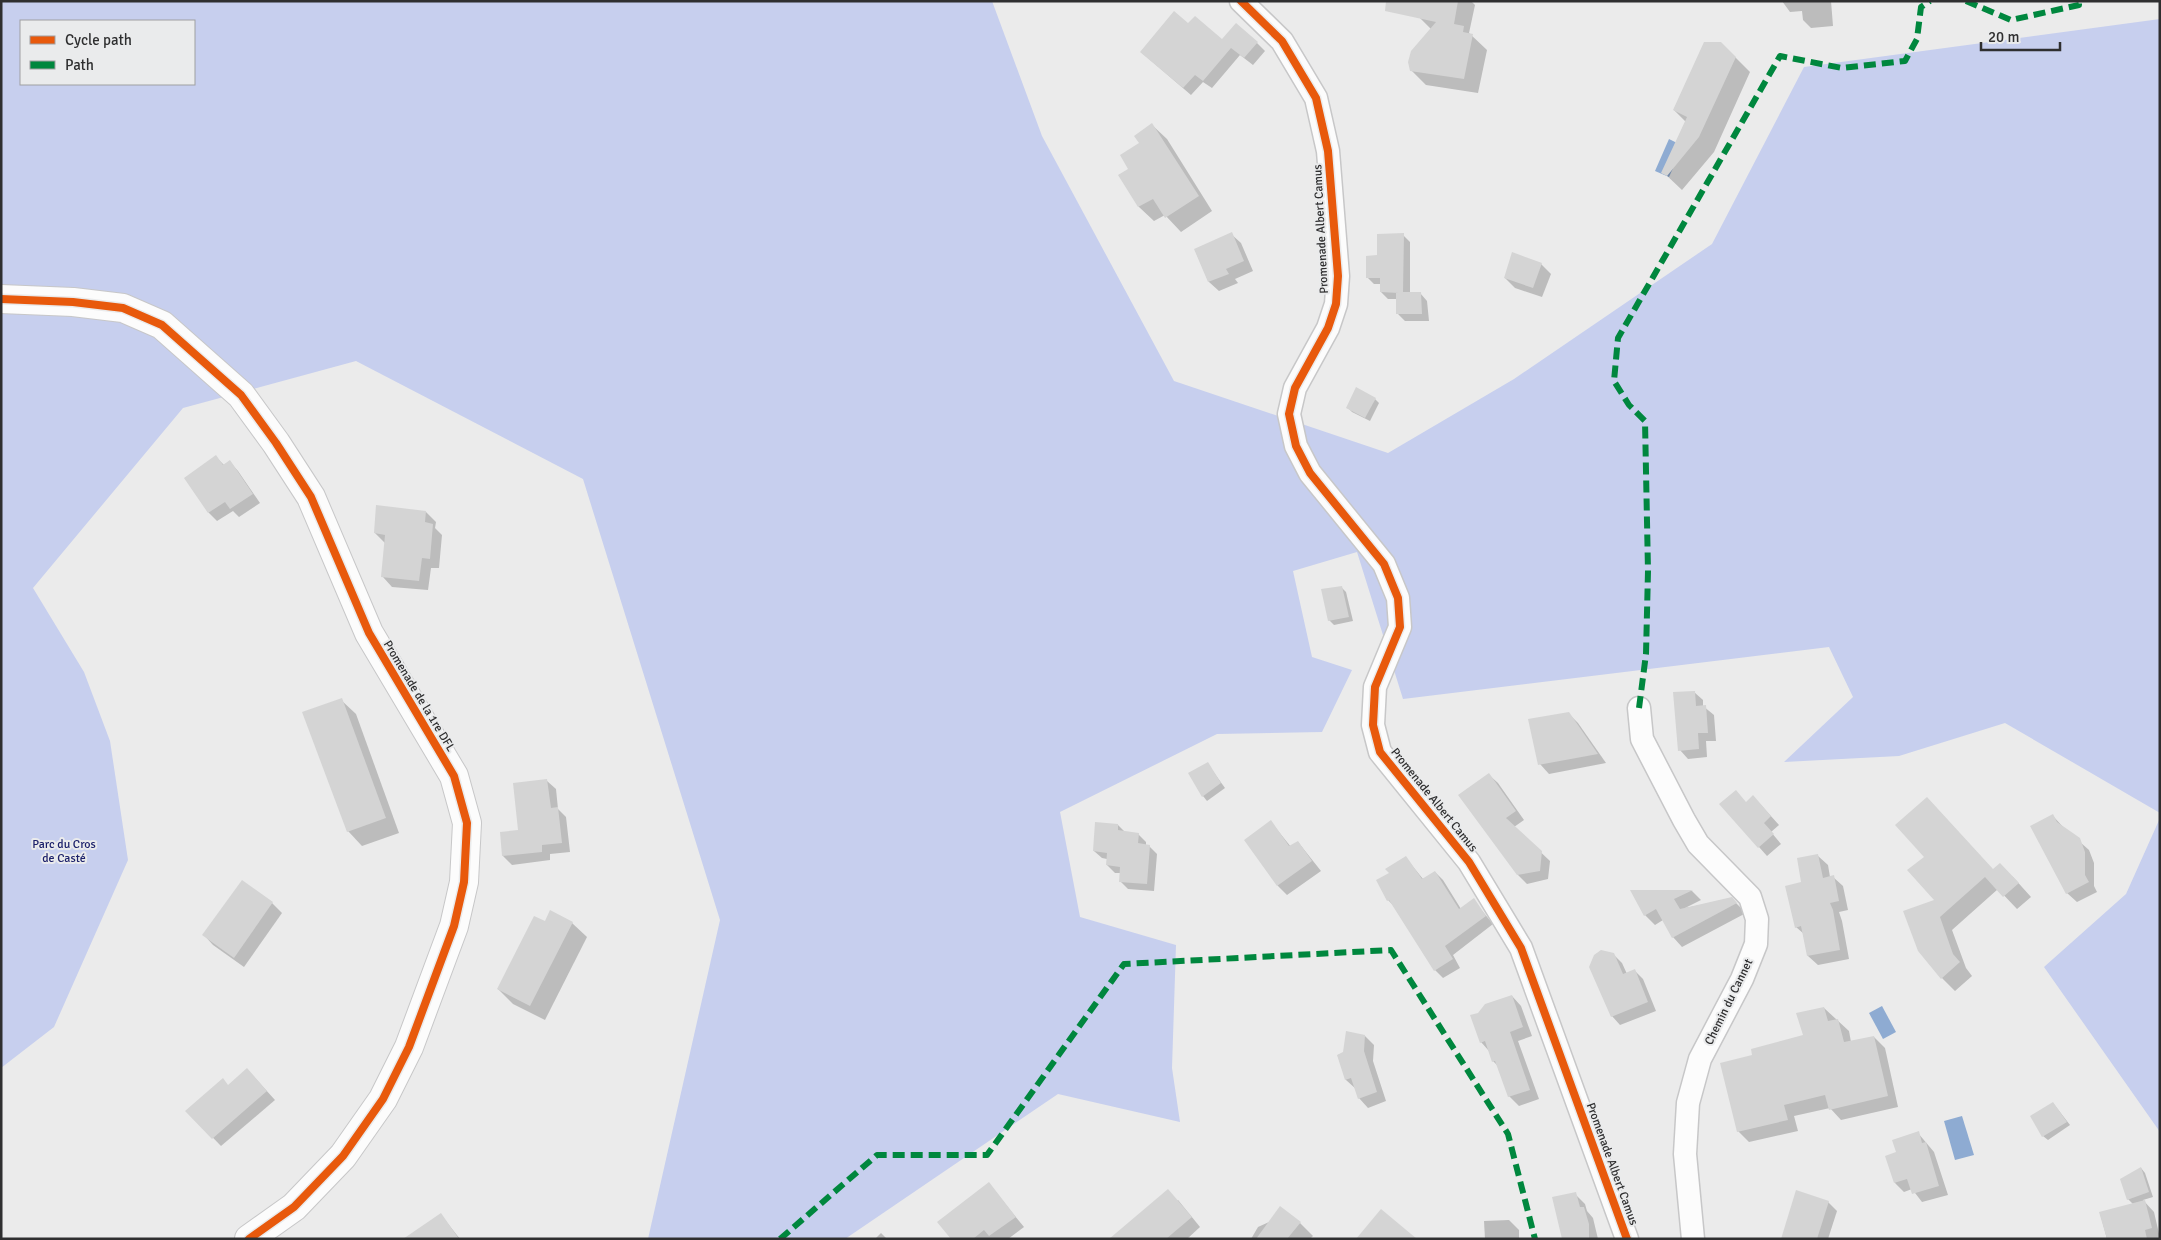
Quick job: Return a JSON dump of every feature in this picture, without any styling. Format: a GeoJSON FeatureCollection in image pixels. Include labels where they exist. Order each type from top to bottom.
{"type":"FeatureCollection","features":[{"type":"Feature","properties":{"kind":"street","name":"Promenade Albert Camus"},"geometry":{"type":"LineString","coordinates":[[1241,1],[1282,41],[1316,98],[1328,151],[1338,276],[1336,304],[1328,328],[1295,388],[1289,414],[1296,446],[1310,473],[1384,564],[1398,598],[1400,627],[1375,687],[1372,725],[1380,752],[1469,862],[1521,948],[1628,1239]]}},
{"type":"Feature","properties":{"kind":"street","name":"Promenade de la 1re DFL"},"geometry":{"type":"LineString","coordinates":[[1,299],[73,302],[123,308],[162,325],[241,395],[276,443],[311,497],[369,633],[454,776],[467,822],[464,882],[454,926],[409,1047],[383,1099],[343,1156],[294,1207],[249,1239]]}},
{"type":"Feature","properties":{"kind":"street","name":"Chemin du Cannet"},"geometry":{"type":"LineString","coordinates":[[1639,708],[1642,739],[1684,820],[1698,844],[1750,897],[1757,919],[1756,944],[1742,979],[1700,1059],[1688,1102],[1685,1154],[1693,1239]]}},
{"type":"Feature","properties":{"kind":"green space","name":"Parc du Cros de Casté"},"geometry":{"type":"Polygon","coordinates":[[[1,1],[992,1],[1042,136],[1174,381],[1388,453],[1514,379],[1712,244],[1804,67],[2160,19],[2160,813],[2005,723],[1899,756],[1784,762],[1853,697],[1829,647],[1403,699],[1357,552],[1293,571],[1312,657],[1352,670],[1322,732],[1217,734],[1060,812],[1080,917],[1176,945],[1172,1068],[1180,1122],[1058,1094],[845,1239],[648,1239],[720,920],[583,479],[356,361],[183,408],[33,588],[84,672],[110,741],[128,860],[54,1027],[1,1068],[1,1]]]}},
{"type":"Feature","properties":{"kind":"green space"},"geometry":{"type":"Polygon","coordinates":[[[2160,818],[2160,1132],[2044,967],[2126,894],[2160,818]]]}},
{"type":"Feature","properties":{"kind":"shaded area"},"geometry":{"type":"Polygon","coordinates":[[[1669,139],[1683,146],[1669,177],[1655,171],[1669,139]]]}},
{"type":"Feature","properties":{"kind":"shaded area"},"geometry":{"type":"Polygon","coordinates":[[[1882,1006],[1896,1032],[1883,1039],[1869,1013],[1882,1006]]]}},
{"type":"Feature","properties":{"kind":"shaded area"},"geometry":{"type":"Polygon","coordinates":[[[1962,1116],[1974,1155],[1955,1160],[1944,1121],[1962,1116]]]}},
{"type":"Feature","properties":{"kind":"building"},"geometry":{"type":"Polygon","coordinates":[[[1386,1],[1458,1],[1454,24],[1464,26],[1463,32],[1473,34],[1464,79],[1410,71],[1408,62],[1411,51],[1436,22],[1385,11],[1386,1]]]}},
{"type":"Feature","properties":{"kind":"building"},"geometry":{"type":"Polygon","coordinates":[[[1174,11],[1188,23],[1195,16],[1222,39],[1236,23],[1258,42],[1244,58],[1231,48],[1203,81],[1195,75],[1183,88],[1140,52],[1174,11]]]}},
{"type":"Feature","properties":{"kind":"building"},"geometry":{"type":"Polygon","coordinates":[[[1704,42],[1721,42],[1736,57],[1699,137],[1667,176],[1661,173],[1687,117],[1673,110],[1704,42]]]}},
{"type":"Feature","properties":{"kind":"building"},"geometry":{"type":"Polygon","coordinates":[[[1152,123],[1199,196],[1165,218],[1153,199],[1138,207],[1118,175],[1128,169],[1120,155],[1139,143],[1134,136],[1152,123]]]}},
{"type":"Feature","properties":{"kind":"building"},"geometry":{"type":"Polygon","coordinates":[[[1232,232],[1244,261],[1226,269],[1229,274],[1208,282],[1194,249],[1232,232]]]}},
{"type":"Feature","properties":{"kind":"building"},"geometry":{"type":"Polygon","coordinates":[[[1404,233],[1403,292],[1421,292],[1422,314],[1396,314],[1396,293],[1399,293],[1380,292],[1380,278],[1366,278],[1366,256],[1377,255],[1377,234],[1404,233]]]}},
{"type":"Feature","properties":{"kind":"building"},"geometry":{"type":"Polygon","coordinates":[[[1512,252],[1542,263],[1533,288],[1504,278],[1512,252]]]}},
{"type":"Feature","properties":{"kind":"building"},"geometry":{"type":"Polygon","coordinates":[[[1356,387],[1376,398],[1365,418],[1346,408],[1356,387]]]}},
{"type":"Feature","properties":{"kind":"building"},"geometry":{"type":"Polygon","coordinates":[[[216,455],[223,465],[230,460],[253,494],[230,509],[225,502],[208,513],[184,478],[216,455]]]}},
{"type":"Feature","properties":{"kind":"building"},"geometry":{"type":"Polygon","coordinates":[[[376,505],[426,511],[425,522],[433,524],[430,559],[422,558],[419,581],[381,577],[385,535],[374,533],[376,505]]]}},
{"type":"Feature","properties":{"kind":"building"},"geometry":{"type":"Polygon","coordinates":[[[1342,586],[1349,617],[1328,621],[1321,589],[1342,586]]]}},
{"type":"Feature","properties":{"kind":"building"},"geometry":{"type":"Polygon","coordinates":[[[1695,691],[1696,706],[1706,705],[1708,733],[1698,733],[1699,749],[1678,751],[1673,692],[1695,691]]]}},
{"type":"Feature","properties":{"kind":"building"},"geometry":{"type":"Polygon","coordinates":[[[342,698],[386,818],[347,832],[302,712],[342,698]]]}},
{"type":"Feature","properties":{"kind":"building"},"geometry":{"type":"Polygon","coordinates":[[[1569,712],[1598,754],[1538,765],[1528,719],[1569,712]]]}},
{"type":"Feature","properties":{"kind":"building"},"geometry":{"type":"Polygon","coordinates":[[[1208,762],[1221,783],[1202,797],[1188,773],[1208,762]]]}},
{"type":"Feature","properties":{"kind":"building"},"geometry":{"type":"Polygon","coordinates":[[[1489,773],[1516,811],[1506,818],[1542,851],[1540,871],[1517,875],[1458,795],[1489,773]]]}},
{"type":"Feature","properties":{"kind":"building"},"geometry":{"type":"Polygon","coordinates":[[[547,779],[551,808],[558,807],[562,843],[542,845],[542,852],[502,856],[500,832],[518,830],[513,783],[547,779]]]}},
{"type":"Feature","properties":{"kind":"building"},"geometry":{"type":"Polygon","coordinates":[[[1736,790],[1746,802],[1753,795],[1771,816],[1764,823],[1774,834],[1758,848],[1719,804],[1736,790]]]}},
{"type":"Feature","properties":{"kind":"building"},"geometry":{"type":"Polygon","coordinates":[[[1927,797],[1993,869],[2000,863],[2019,883],[2003,897],[1985,877],[1940,917],[1953,954],[1960,962],[1941,979],[1918,951],[1903,911],[1934,900],[1907,870],[1924,857],[1895,825],[1927,797]]]}},
{"type":"Feature","properties":{"kind":"building"},"geometry":{"type":"Polygon","coordinates":[[[2053,814],[2057,822],[2080,838],[2085,852],[2085,875],[2089,882],[2066,894],[2030,826],[2053,814]]]}},
{"type":"Feature","properties":{"kind":"building"},"geometry":{"type":"Polygon","coordinates":[[[1271,820],[1289,846],[1298,841],[1312,861],[1277,886],[1244,840],[1271,820]]]}},
{"type":"Feature","properties":{"kind":"building"},"geometry":{"type":"Polygon","coordinates":[[[1095,822],[1118,824],[1118,830],[1139,833],[1138,843],[1150,845],[1147,884],[1119,882],[1120,867],[1106,865],[1107,853],[1093,851],[1095,822]]]}},
{"type":"Feature","properties":{"kind":"building"},"geometry":{"type":"Polygon","coordinates":[[[1818,854],[1823,878],[1834,875],[1839,901],[1830,903],[1840,950],[1807,956],[1801,926],[1795,928],[1785,886],[1801,882],[1797,858],[1818,854]]]}},
{"type":"Feature","properties":{"kind":"building"},"geometry":{"type":"Polygon","coordinates":[[[1406,856],[1422,879],[1435,871],[1459,909],[1474,898],[1486,916],[1445,946],[1453,959],[1434,971],[1389,900],[1387,901],[1376,880],[1389,873],[1385,869],[1406,856]]]}},
{"type":"Feature","properties":{"kind":"building"},"geometry":{"type":"Polygon","coordinates":[[[242,880],[273,902],[234,958],[202,935],[242,880]]]}},
{"type":"Feature","properties":{"kind":"building"},"geometry":{"type":"Polygon","coordinates":[[[1630,890],[1693,890],[1674,899],[1680,909],[1732,897],[1737,903],[1672,938],[1656,909],[1644,916],[1630,890]]]}},
{"type":"Feature","properties":{"kind":"building"},"geometry":{"type":"Polygon","coordinates":[[[550,910],[573,922],[530,1006],[497,989],[534,916],[545,921],[550,910]]]}},
{"type":"Feature","properties":{"kind":"building"},"geometry":{"type":"Polygon","coordinates":[[[1601,950],[1614,953],[1623,974],[1635,969],[1648,1002],[1611,1017],[1589,967],[1594,955],[1601,950]]]}},
{"type":"Feature","properties":{"kind":"building"},"geometry":{"type":"Polygon","coordinates":[[[1512,995],[1523,1027],[1510,1032],[1530,1090],[1508,1097],[1495,1061],[1492,1062],[1485,1041],[1480,1043],[1470,1015],[1478,1013],[1485,1004],[1512,995]]]}},
{"type":"Feature","properties":{"kind":"building"},"geometry":{"type":"Polygon","coordinates":[[[1824,1007],[1828,1021],[1838,1019],[1844,1042],[1874,1036],[1888,1096],[1829,1110],[1825,1095],[1784,1105],[1788,1120],[1737,1132],[1720,1063],[1752,1055],[1751,1049],[1803,1035],[1796,1013],[1824,1007]]]}},
{"type":"Feature","properties":{"kind":"building"},"geometry":{"type":"Polygon","coordinates":[[[1346,1031],[1365,1035],[1364,1051],[1377,1092],[1358,1099],[1351,1078],[1345,1080],[1337,1055],[1343,1052],[1346,1031]]]}},
{"type":"Feature","properties":{"kind":"building"},"geometry":{"type":"Polygon","coordinates":[[[247,1068],[267,1091],[212,1139],[185,1111],[223,1078],[228,1085],[247,1068]]]}},
{"type":"Feature","properties":{"kind":"building"},"geometry":{"type":"Polygon","coordinates":[[[2053,1102],[2067,1122],[2042,1137],[2030,1116],[2053,1102]]]}},
{"type":"Feature","properties":{"kind":"building"},"geometry":{"type":"Polygon","coordinates":[[[1919,1131],[1922,1143],[1926,1142],[1939,1186],[1912,1194],[1907,1179],[1894,1183],[1885,1156],[1896,1152],[1892,1140],[1919,1131]]]}},
{"type":"Feature","properties":{"kind":"building"},"geometry":{"type":"Polygon","coordinates":[[[2141,1167],[2149,1192],[2127,1200],[2120,1179],[2141,1167]]]}},
{"type":"Feature","properties":{"kind":"building"},"geometry":{"type":"Polygon","coordinates":[[[989,1182],[1016,1217],[989,1236],[984,1230],[973,1239],[951,1239],[937,1222],[989,1182]]]}},
{"type":"Feature","properties":{"kind":"building"},"geometry":{"type":"Polygon","coordinates":[[[1168,1189],[1192,1217],[1166,1239],[1109,1239],[1168,1189]]]}},
{"type":"Feature","properties":{"kind":"building"},"geometry":{"type":"Polygon","coordinates":[[[1796,1190],[1829,1201],[1817,1239],[1781,1239],[1796,1190]]]}},
{"type":"Feature","properties":{"kind":"building"},"geometry":{"type":"Polygon","coordinates":[[[1576,1192],[1580,1207],[1584,1207],[1589,1224],[1589,1239],[1562,1239],[1552,1197],[1576,1192]]]}},
{"type":"Feature","properties":{"kind":"building"},"geometry":{"type":"Polygon","coordinates":[[[2145,1200],[2152,1228],[2145,1230],[2147,1239],[2107,1239],[2099,1212],[2145,1200]]]}},
{"type":"Feature","properties":{"kind":"building"},"geometry":{"type":"Polygon","coordinates":[[[1280,1206],[1301,1222],[1287,1239],[1256,1239],[1280,1206]]]}},
{"type":"Feature","properties":{"kind":"building"},"geometry":{"type":"Polygon","coordinates":[[[1381,1209],[1417,1239],[1356,1239],[1381,1209]]]}},
{"type":"Feature","properties":{"kind":"building"},"geometry":{"type":"Polygon","coordinates":[[[441,1213],[459,1239],[403,1239],[441,1213]]]}},
{"type":"Feature","properties":{"kind":"marked path"},"geometry":{"type":"LineString","coordinates":[[1639,708],[1646,654],[1648,571],[1645,421],[1629,405],[1614,381],[1618,338],[1780,56],[1842,68],[1905,61],[1917,39],[1921,7],[1930,1]]}},
{"type":"Feature","properties":{"kind":"marked path"},"geometry":{"type":"LineString","coordinates":[[1966,1],[2011,20],[2079,5],[2079,1]]}},
{"type":"Feature","properties":{"kind":"marked path"},"geometry":{"type":"LineString","coordinates":[[780,1239],[877,1155],[987,1155],[1124,964],[1391,950],[1508,1134],[1535,1239]]}},
{"type":"Feature","properties":{"kind":"cycle path"},"geometry":{"type":"LineString","coordinates":[[1241,1],[1282,41],[1316,98],[1328,151],[1338,276],[1336,304],[1328,328],[1295,388],[1289,414],[1296,446],[1310,473],[1384,564],[1398,598],[1400,627],[1375,687],[1373,725],[1380,752],[1469,862],[1521,948],[1627,1239]]}},
{"type":"Feature","properties":{"kind":"cycle path"},"geometry":{"type":"LineString","coordinates":[[1,299],[73,302],[123,308],[162,325],[241,395],[276,443],[311,497],[369,633],[454,776],[467,823],[464,882],[454,926],[409,1047],[383,1099],[343,1156],[294,1207],[249,1239]]}}]}
